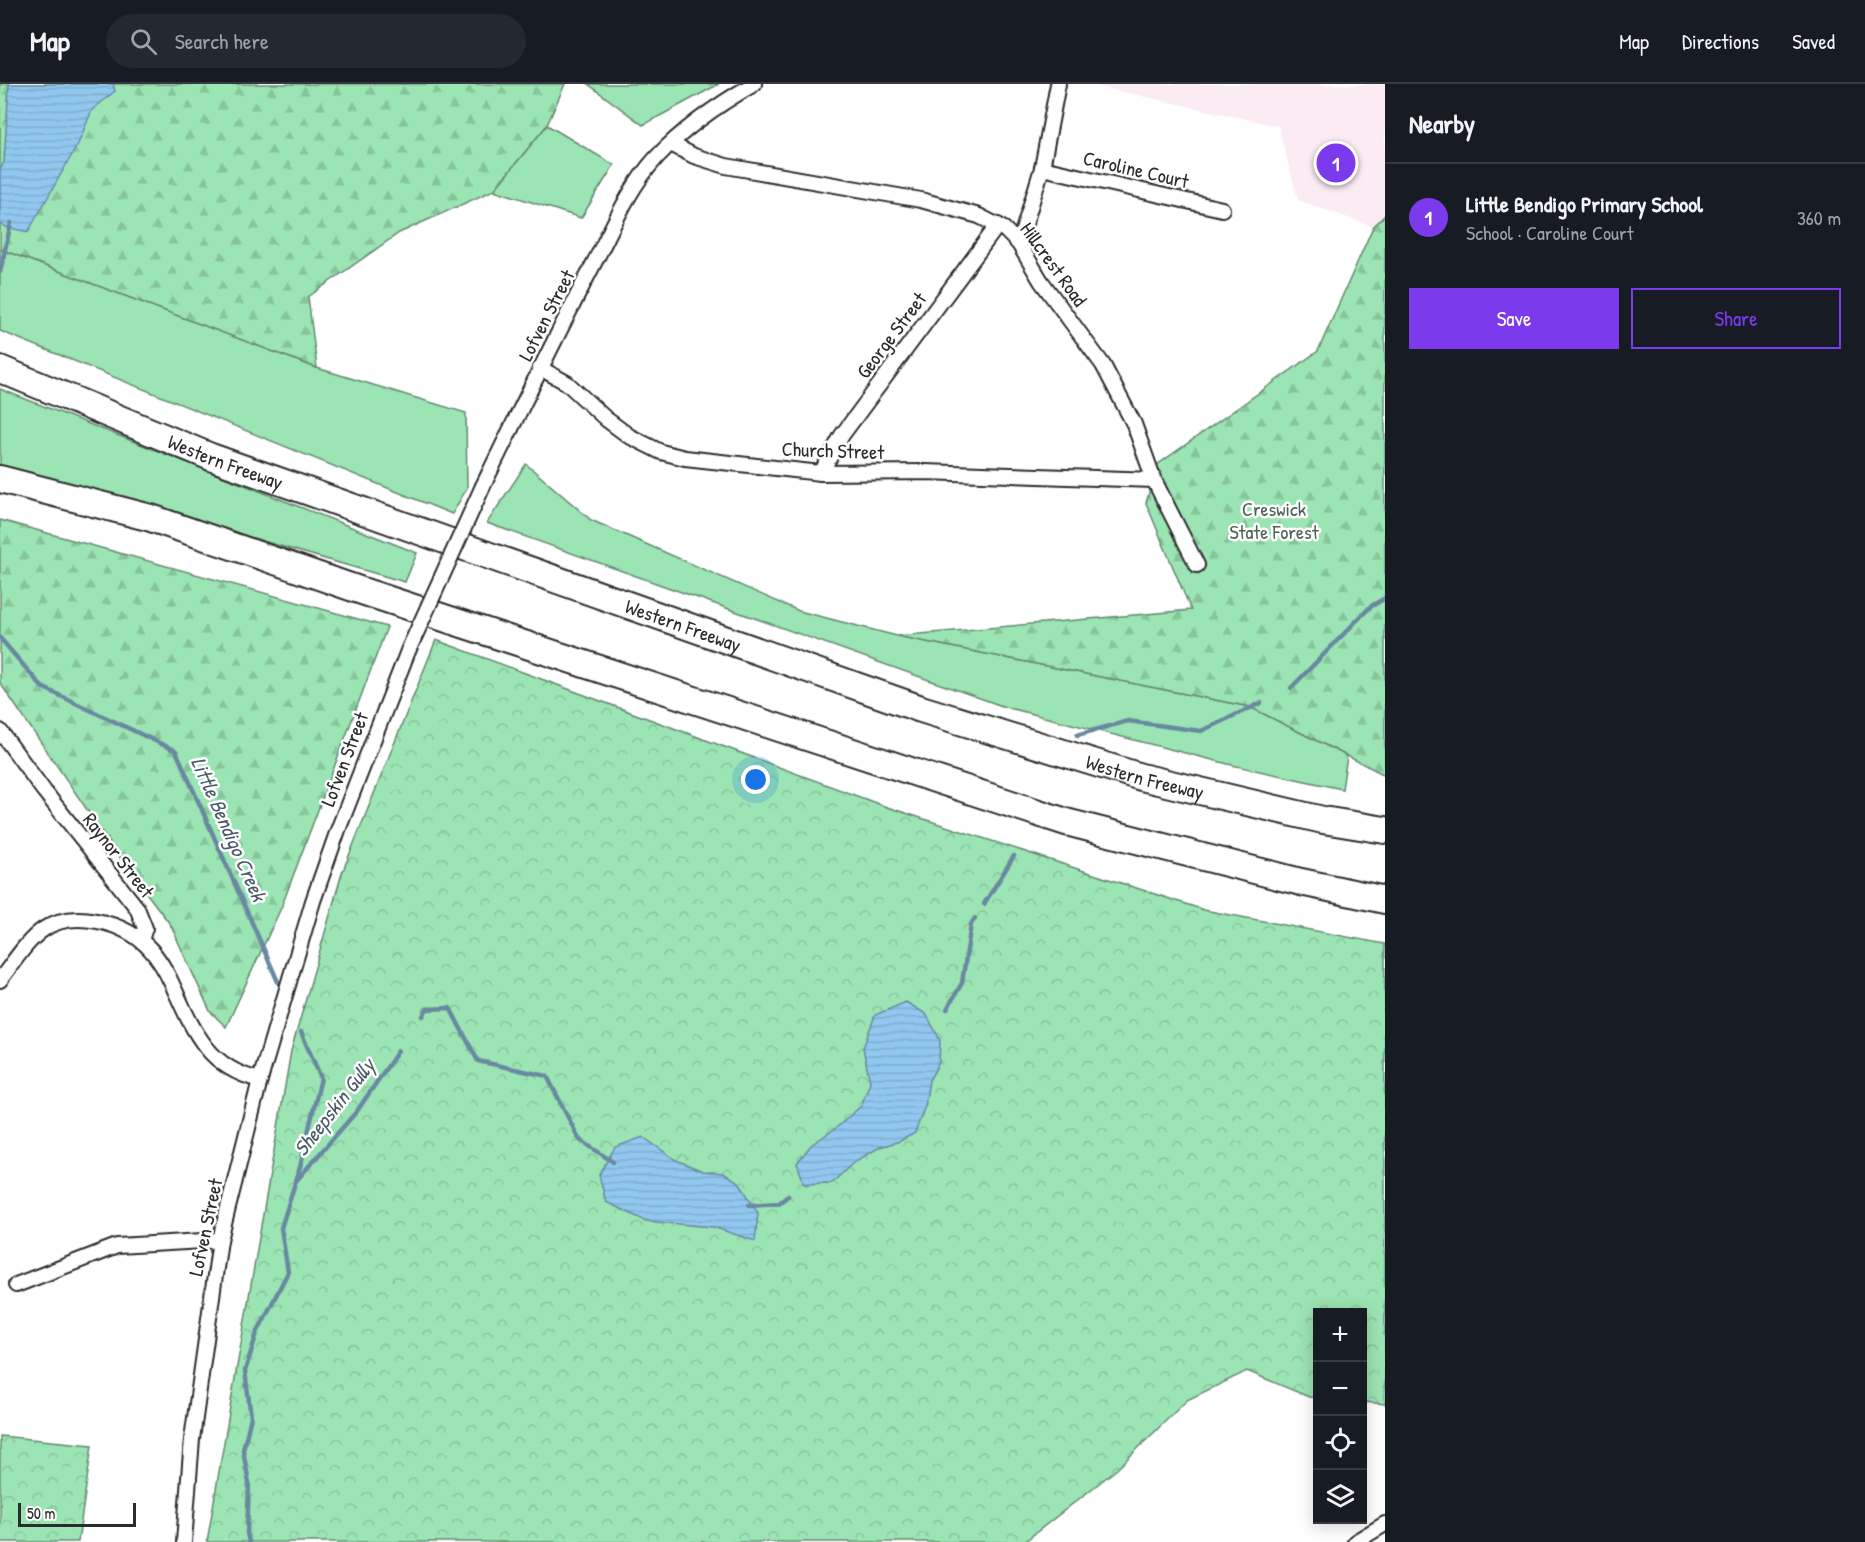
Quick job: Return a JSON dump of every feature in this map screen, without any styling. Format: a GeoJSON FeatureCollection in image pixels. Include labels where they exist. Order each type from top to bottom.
{"type":"FeatureCollection","features":[{"type":"Feature","properties":{"kind":"highway","name":"Western Freeway"},"geometry":{"type":"LineString","coordinates":[[0,369],[211,457],[921,709],[1141,777],[1323,820],[1385,830]]}},
{"type":"Feature","properties":{"kind":"highway"},"geometry":{"type":"LineString","coordinates":[[0,479],[151,518],[365,592],[1066,822],[1301,882],[1385,900]]}},
{"type":"Feature","properties":{"kind":"street","name":"Lofven Street"},"geometry":{"type":"LineString","coordinates":[[184,1542],[192,1439],[220,1240],[260,1080],[313,901],[338,830],[408,651],[483,486],[540,368],[632,190],[656,158],[671,144],[717,107],[754,84]]}},
{"type":"Feature","properties":{"kind":"street"},"geometry":{"type":"LineString","coordinates":[[1019,244],[1042,168],[1059,84]]}},
{"type":"Feature","properties":{"kind":"street","name":"Hillcrest Road"},"geometry":{"type":"LineString","coordinates":[[671,144],[694,156],[726,166],[921,200],[979,216],[998,225],[1019,244],[1041,281],[1103,365],[1134,424],[1154,480],[1197,565]]}},
{"type":"Feature","properties":{"kind":"street","name":"Caroline Court"},"geometry":{"type":"LineString","coordinates":[[1042,168],[1222,209]]}},
{"type":"Feature","properties":{"kind":"street","name":"George Street"},"geometry":{"type":"LineString","coordinates":[[821,473],[842,435],[998,225]]}},
{"type":"Feature","properties":{"kind":"street","name":"Church Street"},"geometry":{"type":"LineString","coordinates":[[540,368],[567,383],[621,431],[662,452],[694,460],[821,473],[914,471],[1154,480]]}},
{"type":"Feature","properties":{"kind":"street","name":"Raynor Street"},"geometry":{"type":"LineString","coordinates":[[0,731],[44,791],[137,908],[145,928],[141,940]]}},
{"type":"Feature","properties":{"kind":"street"},"geometry":{"type":"LineString","coordinates":[[0,980],[36,934],[57,921],[81,919],[103,922],[121,928],[141,940],[166,970],[206,1047],[231,1069],[246,1077],[260,1080]]}},
{"type":"Feature","properties":{"kind":"street"},"geometry":{"type":"LineString","coordinates":[[16,1285],[117,1246],[220,1240]]}},
{"type":"Feature","properties":{"kind":"street"},"geometry":{"type":"LineString","coordinates":[[1355,1542],[1385,1524]]}},
{"type":"Feature","properties":{"kind":"shaded area"},"geometry":{"type":"Polygon","coordinates":[[[1087,84],[1385,84],[1385,215],[1373,227],[1298,200],[1278,126],[1087,84]]]}},
{"type":"Feature","properties":{"kind":"green space"},"geometry":{"type":"Polygon","coordinates":[[[0,84],[565,84],[547,125],[494,190],[399,233],[308,297],[317,368],[0,249],[0,84]]]}},
{"type":"Feature","properties":{"kind":"green space"},"geometry":{"type":"Polygon","coordinates":[[[588,84],[719,84],[643,125],[588,84]]]}},
{"type":"Feature","properties":{"kind":"green space"},"geometry":{"type":"Polygon","coordinates":[[[547,125],[614,165],[581,218],[494,190],[547,125]]]}},
{"type":"Feature","properties":{"kind":"green space","name":"Creswick State Forest"},"geometry":{"type":"Polygon","coordinates":[[[1385,215],[1385,775],[1250,707],[897,636],[1191,610],[1146,503],[1157,465],[1318,351],[1373,227],[1385,215]]]}},
{"type":"Feature","properties":{"kind":"green space"},"geometry":{"type":"Polygon","coordinates":[[[0,249],[317,368],[466,413],[467,488],[452,514],[0,331],[0,249]]]}},
{"type":"Feature","properties":{"kind":"green space"},"geometry":{"type":"Polygon","coordinates":[[[0,389],[417,553],[405,582],[0,465],[0,389]]]}},
{"type":"Feature","properties":{"kind":"green space"},"geometry":{"type":"Polygon","coordinates":[[[526,464],[591,520],[799,611],[897,636],[1250,707],[1347,756],[1342,789],[1232,765],[1005,707],[487,523],[526,464]]]}},
{"type":"Feature","properties":{"kind":"green space"},"geometry":{"type":"Polygon","coordinates":[[[0,520],[387,627],[281,908],[226,1027],[210,1011],[170,924],[125,865],[0,683],[0,520]]]}},
{"type":"Feature","properties":{"kind":"green space"},"geometry":{"type":"Polygon","coordinates":[[[436,640],[884,806],[1204,910],[1385,944],[1385,1404],[1367,1402],[1367,1308],[1313,1308],[1313,1398],[1247,1371],[1187,1400],[1117,1469],[1024,1542],[207,1542],[291,1051],[342,873],[436,640]]]}},
{"type":"Feature","properties":{"kind":"green space"},"geometry":{"type":"Polygon","coordinates":[[[0,1436],[92,1445],[78,1542],[0,1542],[0,1436]]]}},
{"type":"Feature","properties":{"kind":"water"},"geometry":{"type":"Polygon","coordinates":[[[9,84],[113,84],[115,91],[92,110],[78,144],[28,232],[6,227],[0,223],[0,170],[4,162],[9,84]]]}},
{"type":"Feature","properties":{"kind":"water"},"geometry":{"type":"Polygon","coordinates":[[[906,1002],[926,1014],[940,1040],[939,1063],[929,1080],[925,1106],[915,1133],[900,1141],[880,1147],[854,1162],[832,1183],[804,1184],[797,1163],[811,1145],[836,1128],[861,1106],[870,1082],[863,1048],[875,1015],[906,1002]]]}},
{"type":"Feature","properties":{"kind":"water"},"geometry":{"type":"Polygon","coordinates":[[[643,1137],[676,1160],[703,1171],[723,1173],[739,1182],[758,1213],[755,1241],[713,1227],[646,1221],[606,1202],[599,1175],[615,1147],[643,1137]]]}},
{"type":"Feature","properties":{"kind":"waterway","name":"Little Bendigo Creek"},"geometry":{"type":"LineString","coordinates":[[0,272],[11,223]]}},
{"type":"Feature","properties":{"kind":"waterway","name":"Sheepskin Gully"},"geometry":{"type":"LineString","coordinates":[[1291,688],[1370,607],[1385,598]]}},
{"type":"Feature","properties":{"kind":"waterway","name":"Little Bendigo Creek"},"geometry":{"type":"LineString","coordinates":[[0,638],[42,687],[176,751],[279,984]]}},
{"type":"Feature","properties":{"kind":"waterway","name":"Sheepskin Gully"},"geometry":{"type":"LineString","coordinates":[[1077,735],[1128,721],[1201,731],[1261,703]]}},
{"type":"Feature","properties":{"kind":"waterway","name":"Sheepskin Gully"},"geometry":{"type":"LineString","coordinates":[[984,904],[1014,856]]}},
{"type":"Feature","properties":{"kind":"waterway","name":"Sheepskin Gully"},"geometry":{"type":"LineString","coordinates":[[947,1009],[962,983],[971,924],[975,918]]}},
{"type":"Feature","properties":{"kind":"waterway","name":"Sheepskin Gully"},"geometry":{"type":"LineString","coordinates":[[423,1016],[427,1009],[450,1008],[478,1061],[547,1076],[579,1139],[613,1162]]}},
{"type":"Feature","properties":{"kind":"waterway","name":"Little Bendigo Creek"},"geometry":{"type":"LineString","coordinates":[[249,1542],[247,1533],[249,1483],[243,1450],[251,1417],[245,1371],[257,1333],[288,1272],[281,1228],[300,1167],[321,1078],[301,1032]]}},
{"type":"Feature","properties":{"kind":"waterway","name":"Sheepskin Gully"},"geometry":{"type":"LineString","coordinates":[[296,1181],[357,1111],[398,1051]]}},
{"type":"Feature","properties":{"kind":"waterway","name":"Sheepskin Gully"},"geometry":{"type":"LineString","coordinates":[[749,1205],[779,1203],[788,1196]]}},
{"type":"Feature","properties":{"kind":"place","name":"Little Bendigo Primary School"},"geometry":{"type":"Point","coordinates":[1336,163]}}]}
